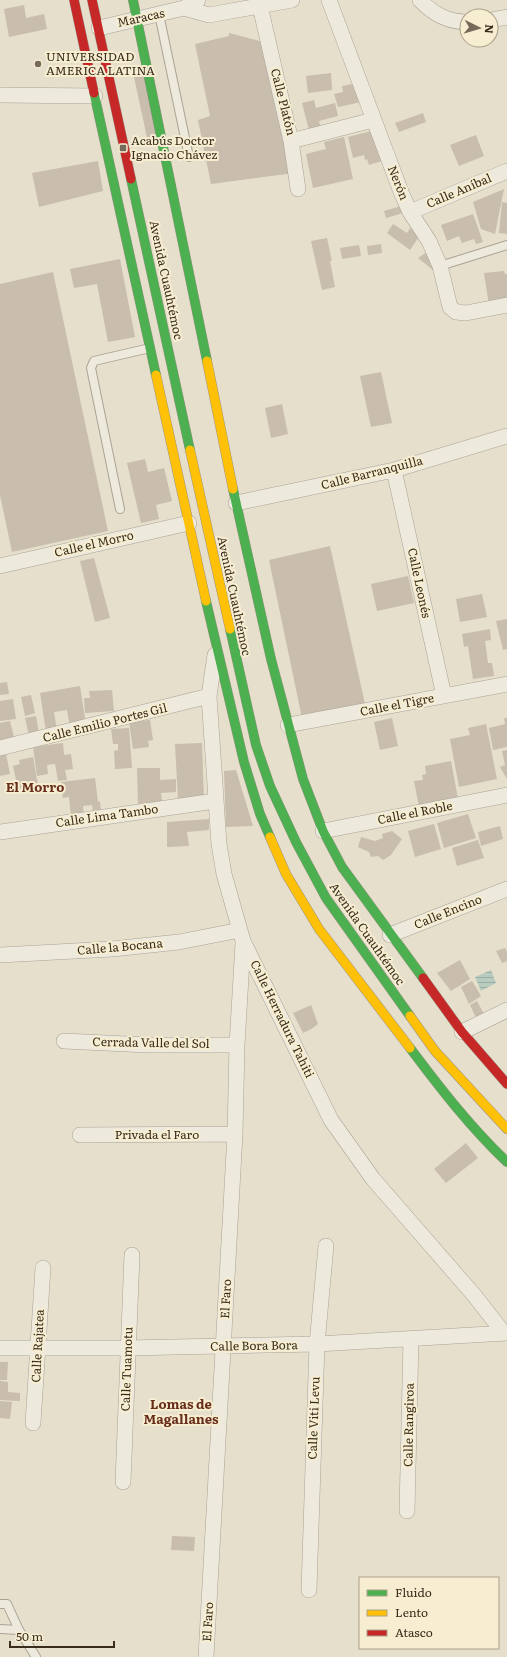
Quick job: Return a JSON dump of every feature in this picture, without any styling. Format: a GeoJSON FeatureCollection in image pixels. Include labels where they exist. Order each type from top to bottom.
{"type":"FeatureCollection","features":[{"type":"Feature","properties":{"kind":"street"},"geometry":{"type":"LineString","coordinates":[[74,0],[216,646],[244,762],[260,814],[286,874],[319,929],[442,1091],[490,1146],[507,1162]]}},
{"type":"Feature","properties":{"kind":"street","name":"Avenida Cuauhtémoc"},"geometry":{"type":"LineString","coordinates":[[92,0],[107,26],[236,658],[256,745],[270,786],[296,842],[326,898],[435,1051],[507,1129]]}},
{"type":"Feature","properties":{"kind":"street"},"geometry":{"type":"LineString","coordinates":[[133,0],[236,504],[288,725],[303,779],[323,831],[342,867],[462,1032],[507,1084]]}},
{"type":"Feature","properties":{"kind":"street","name":"Maracas"},"geometry":{"type":"LineString","coordinates":[[107,26],[138,20],[184,8],[198,0]]}},
{"type":"Feature","properties":{"kind":"street","name":"Maracas"},"geometry":{"type":"LineString","coordinates":[[184,8],[209,15],[292,0]]}},
{"type":"Feature","properties":{"kind":"street","name":"Nerón"},"geometry":{"type":"LineString","coordinates":[[329,0],[373,120],[410,212],[429,241],[440,266],[450,307],[456,312],[466,312],[507,305]]}},
{"type":"Feature","properties":{"kind":"street"},"geometry":{"type":"LineString","coordinates":[[420,0],[429,10],[444,18],[459,21]]}},
{"type":"Feature","properties":{"kind":"street","name":"Calle Platón"},"geometry":{"type":"LineString","coordinates":[[260,6],[291,141],[373,120]]}},
{"type":"Feature","properties":{"kind":"street"},"geometry":{"type":"LineString","coordinates":[[0,95],[96,96]]}},
{"type":"Feature","properties":{"kind":"street"},"geometry":{"type":"LineString","coordinates":[[291,141],[298,188]]}},
{"type":"Feature","properties":{"kind":"street","name":"Calle Aníbal"},"geometry":{"type":"LineString","coordinates":[[410,212],[507,171]]}},
{"type":"Feature","properties":{"kind":"street","name":"Calle Barranquilla"},"geometry":{"type":"LineString","coordinates":[[236,504],[394,470],[507,436]]}},
{"type":"Feature","properties":{"kind":"street","name":"Calle Leonés"},"geometry":{"type":"LineString","coordinates":[[394,470],[444,696]]}},
{"type":"Feature","properties":{"kind":"street","name":"Calle el Morro"},"geometry":{"type":"LineString","coordinates":[[0,566],[189,523]]}},
{"type":"Feature","properties":{"kind":"street","name":"Calle Herradura Tahiti"},"geometry":{"type":"LineString","coordinates":[[216,646],[209,696],[215,801],[224,874],[241,935],[331,1120],[374,1179],[505,1332]]}},
{"type":"Feature","properties":{"kind":"street","name":"Calle el Tigre"},"geometry":{"type":"LineString","coordinates":[[288,725],[507,684]]}},
{"type":"Feature","properties":{"kind":"street","name":"Calle Emilio Portes Gil"},"geometry":{"type":"LineString","coordinates":[[0,748],[209,696]]}},
{"type":"Feature","properties":{"kind":"street","name":"Calle el Roble"},"geometry":{"type":"LineString","coordinates":[[323,831],[507,795]]}},
{"type":"Feature","properties":{"kind":"street","name":"Calle Lima Tambo"},"geometry":{"type":"LineString","coordinates":[[0,832],[215,801]]}},
{"type":"Feature","properties":{"kind":"street","name":"Calle Encino"},"geometry":{"type":"LineString","coordinates":[[390,935],[507,889]]}},
{"type":"Feature","properties":{"kind":"street","name":"Calle la Bocana"},"geometry":{"type":"LineString","coordinates":[[0,955],[112,949],[241,935]]}},
{"type":"Feature","properties":{"kind":"street","name":"El Faro"},"geometry":{"type":"LineString","coordinates":[[206,1657],[235,1134],[241,935]]}},
{"type":"Feature","properties":{"kind":"street"},"geometry":{"type":"LineString","coordinates":[[462,1032],[507,1010]]}},
{"type":"Feature","properties":{"kind":"street","name":"Cerrada Valle del Sol"},"geometry":{"type":"LineString","coordinates":[[64,1041],[237,1045]]}},
{"type":"Feature","properties":{"kind":"street","name":"Privada el Faro"},"geometry":{"type":"LineString","coordinates":[[80,1135],[235,1134]]}},
{"type":"Feature","properties":{"kind":"street","name":"Calle Viti Levu"},"geometry":{"type":"LineString","coordinates":[[309,1590],[317,1344],[326,1246]]}},
{"type":"Feature","properties":{"kind":"street","name":"Calle Tuamotu"},"geometry":{"type":"LineString","coordinates":[[123,1482],[132,1256]]}},
{"type":"Feature","properties":{"kind":"street","name":"Calle Rajatea"},"geometry":{"type":"LineString","coordinates":[[33,1423],[42,1268]]}},
{"type":"Feature","properties":{"kind":"street","name":"Calle Bora Bora"},"geometry":{"type":"LineString","coordinates":[[0,1348],[223,1347],[411,1339],[505,1332]]}},
{"type":"Feature","properties":{"kind":"street","name":"Calle Rangiroa"},"geometry":{"type":"LineString","coordinates":[[407,1511],[411,1339]]}},
{"type":"Feature","properties":{"kind":"lane"},"geometry":{"type":"LineString","coordinates":[[159,14],[189,157]]}},
{"type":"Feature","properties":{"kind":"lane"},"geometry":{"type":"LineString","coordinates":[[440,266],[507,245]]}},
{"type":"Feature","properties":{"kind":"lane"},"geometry":{"type":"LineString","coordinates":[[120,509],[91,368],[94,361],[150,348]]}},
{"type":"Feature","properties":{"kind":"lane"},"geometry":{"type":"LineString","coordinates":[[0,1604],[7,1604],[19,1630],[36,1657]]}},
{"type":"Feature","properties":{"kind":"lane"},"geometry":{"type":"LineString","coordinates":[[0,1629],[19,1630]]}},
{"type":"Feature","properties":{"kind":"shaded area"},"geometry":{"type":"Polygon","coordinates":[[[491,970],[496,983],[481,991],[475,977],[491,970]]]}},
{"type":"Feature","properties":{"kind":"building"},"geometry":{"type":"Polygon","coordinates":[[[24,5],[26,18],[44,14],[47,29],[9,37],[4,9],[24,5]]]}},
{"type":"Feature","properties":{"kind":"building"},"geometry":{"type":"Polygon","coordinates":[[[229,33],[267,43],[294,173],[211,184],[198,120],[210,116],[195,44],[229,36],[229,33]]]}},
{"type":"Feature","properties":{"kind":"building"},"geometry":{"type":"Polygon","coordinates":[[[331,73],[332,90],[308,93],[306,76],[331,73]]]}},
{"type":"Feature","properties":{"kind":"building"},"geometry":{"type":"Polygon","coordinates":[[[146,75],[160,144],[149,147],[134,77],[146,75]]]}},
{"type":"Feature","properties":{"kind":"building"},"geometry":{"type":"Polygon","coordinates":[[[358,83],[362,102],[338,107],[334,94],[343,92],[342,86],[358,83]]]}},
{"type":"Feature","properties":{"kind":"building"},"geometry":{"type":"Polygon","coordinates":[[[314,100],[316,108],[335,103],[338,116],[319,121],[321,128],[309,130],[302,103],[314,100]]]}},
{"type":"Feature","properties":{"kind":"building"},"geometry":{"type":"Polygon","coordinates":[[[423,113],[426,122],[399,132],[395,123],[423,113]]]}},
{"type":"Feature","properties":{"kind":"building"},"geometry":{"type":"Polygon","coordinates":[[[375,130],[382,161],[369,165],[367,159],[365,160],[364,155],[353,158],[348,137],[375,130]]]}},
{"type":"Feature","properties":{"kind":"building"},"geometry":{"type":"Polygon","coordinates":[[[476,135],[484,156],[459,166],[450,145],[476,135]]]}},
{"type":"Feature","properties":{"kind":"building"},"geometry":{"type":"Polygon","coordinates":[[[344,137],[353,179],[313,188],[306,154],[326,149],[324,142],[344,137]]]}},
{"type":"Feature","properties":{"kind":"building"},"geometry":{"type":"Polygon","coordinates":[[[98,161],[103,191],[39,207],[32,173],[98,161]]]}},
{"type":"Feature","properties":{"kind":"building"},"geometry":{"type":"Polygon","coordinates":[[[504,189],[495,234],[481,229],[473,202],[504,189]]]}},
{"type":"Feature","properties":{"kind":"building"},"geometry":{"type":"Polygon","coordinates":[[[502,202],[507,203],[507,234],[499,233],[502,202]]]}},
{"type":"Feature","properties":{"kind":"building"},"geometry":{"type":"Polygon","coordinates":[[[401,206],[403,213],[386,218],[384,211],[401,206]]]}},
{"type":"Feature","properties":{"kind":"building"},"geometry":{"type":"Polygon","coordinates":[[[473,214],[483,242],[476,244],[474,239],[462,243],[459,236],[447,241],[441,225],[473,214]]]}},
{"type":"Feature","properties":{"kind":"building"},"geometry":{"type":"Polygon","coordinates":[[[393,224],[407,233],[410,228],[420,235],[410,250],[387,233],[393,224]]]}},
{"type":"Feature","properties":{"kind":"building"},"geometry":{"type":"Polygon","coordinates":[[[327,238],[332,261],[330,261],[335,287],[322,290],[311,241],[327,238]]]}},
{"type":"Feature","properties":{"kind":"building"},"geometry":{"type":"Polygon","coordinates":[[[381,244],[382,253],[368,255],[367,246],[381,244]]]}},
{"type":"Feature","properties":{"kind":"building"},"geometry":{"type":"Polygon","coordinates":[[[359,245],[361,256],[342,259],[340,248],[359,245]]]}},
{"type":"Feature","properties":{"kind":"building"},"geometry":{"type":"Polygon","coordinates":[[[430,250],[434,271],[418,258],[430,250]]]}},
{"type":"Feature","properties":{"kind":"building"},"geometry":{"type":"Polygon","coordinates":[[[120,259],[135,337],[108,342],[97,284],[74,288],[70,269],[120,259]]]}},
{"type":"Feature","properties":{"kind":"building"},"geometry":{"type":"Polygon","coordinates":[[[504,271],[505,274],[507,274],[507,302],[489,305],[484,273],[504,271]]]}},
{"type":"Feature","properties":{"kind":"building"},"geometry":{"type":"Polygon","coordinates":[[[53,272],[108,531],[12,552],[0,495],[0,284],[53,272]]]}},
{"type":"Feature","properties":{"kind":"building"},"geometry":{"type":"Polygon","coordinates":[[[381,372],[392,423],[371,427],[360,376],[381,372]]]}},
{"type":"Feature","properties":{"kind":"building"},"geometry":{"type":"Polygon","coordinates":[[[282,404],[288,434],[271,438],[265,408],[282,404]]]}},
{"type":"Feature","properties":{"kind":"building"},"geometry":{"type":"Polygon","coordinates":[[[145,459],[148,472],[164,468],[172,501],[156,505],[159,519],[141,523],[127,463],[145,459]]]}},
{"type":"Feature","properties":{"kind":"building"},"geometry":{"type":"Polygon","coordinates":[[[330,546],[365,704],[302,718],[269,560],[330,546]]]}},
{"type":"Feature","properties":{"kind":"building"},"geometry":{"type":"Polygon","coordinates":[[[94,558],[110,618],[95,622],[80,561],[94,558]]]}},
{"type":"Feature","properties":{"kind":"building"},"geometry":{"type":"Polygon","coordinates":[[[408,576],[414,603],[377,611],[371,584],[408,576]]]}},
{"type":"Feature","properties":{"kind":"building"},"geometry":{"type":"Polygon","coordinates":[[[482,594],[487,617],[460,622],[456,599],[482,594]]]}},
{"type":"Feature","properties":{"kind":"building"},"geometry":{"type":"Polygon","coordinates":[[[507,619],[507,649],[503,650],[496,621],[507,619]]]}},
{"type":"Feature","properties":{"kind":"building"},"geometry":{"type":"Polygon","coordinates":[[[490,629],[491,640],[485,641],[488,663],[492,663],[494,676],[473,679],[468,646],[464,647],[462,634],[490,629]]]}},
{"type":"Feature","properties":{"kind":"building"},"geometry":{"type":"Polygon","coordinates":[[[7,682],[9,694],[0,695],[0,683],[7,682]]]}},
{"type":"Feature","properties":{"kind":"building"},"geometry":{"type":"Polygon","coordinates":[[[80,686],[86,725],[70,727],[67,710],[54,712],[57,730],[46,732],[40,693],[80,686]]]}},
{"type":"Feature","properties":{"kind":"building"},"geometry":{"type":"Polygon","coordinates":[[[112,690],[114,711],[85,713],[84,698],[90,698],[89,691],[112,690]]]}},
{"type":"Feature","properties":{"kind":"building"},"geometry":{"type":"Polygon","coordinates":[[[31,695],[35,713],[25,716],[21,697],[31,695]]]}},
{"type":"Feature","properties":{"kind":"building"},"geometry":{"type":"Polygon","coordinates":[[[13,699],[16,719],[0,721],[0,701],[13,699]]]}},
{"type":"Feature","properties":{"kind":"building"},"geometry":{"type":"Polygon","coordinates":[[[36,716],[39,734],[29,736],[25,718],[36,716]]]}},
{"type":"Feature","properties":{"kind":"building"},"geometry":{"type":"Polygon","coordinates":[[[392,718],[398,746],[380,750],[374,722],[392,718]]]}},
{"type":"Feature","properties":{"kind":"building"},"geometry":{"type":"Polygon","coordinates":[[[504,718],[507,718],[507,747],[493,750],[489,728],[505,724],[504,718]]]}},
{"type":"Feature","properties":{"kind":"building"},"geometry":{"type":"Polygon","coordinates":[[[150,720],[153,740],[148,741],[149,747],[133,749],[129,722],[150,720]]]}},
{"type":"Feature","properties":{"kind":"building"},"geometry":{"type":"Polygon","coordinates":[[[10,721],[15,741],[0,744],[0,723],[10,721]]]}},
{"type":"Feature","properties":{"kind":"building"},"geometry":{"type":"Polygon","coordinates":[[[486,724],[497,779],[459,787],[450,739],[470,735],[468,728],[486,724]]]}},
{"type":"Feature","properties":{"kind":"building"},"geometry":{"type":"Polygon","coordinates":[[[129,728],[132,768],[115,769],[114,751],[118,750],[118,744],[113,744],[111,729],[129,728]]]}},
{"type":"Feature","properties":{"kind":"building"},"geometry":{"type":"Polygon","coordinates":[[[63,743],[64,755],[71,754],[73,769],[65,770],[67,780],[58,781],[55,764],[47,765],[48,774],[37,776],[33,747],[63,743]]]}},
{"type":"Feature","properties":{"kind":"building"},"geometry":{"type":"Polygon","coordinates":[[[202,743],[204,799],[178,800],[175,744],[202,743]]]}},
{"type":"Feature","properties":{"kind":"building"},"geometry":{"type":"Polygon","coordinates":[[[507,750],[507,779],[500,767],[505,765],[502,751],[507,750]]]}},
{"type":"Feature","properties":{"kind":"building"},"geometry":{"type":"Polygon","coordinates":[[[6,754],[10,774],[0,776],[0,756],[6,754]]]}},
{"type":"Feature","properties":{"kind":"building"},"geometry":{"type":"Polygon","coordinates":[[[33,757],[38,785],[18,789],[13,766],[20,764],[19,760],[33,757]]]}},
{"type":"Feature","properties":{"kind":"building"},"geometry":{"type":"Polygon","coordinates":[[[451,761],[458,799],[419,807],[414,781],[423,780],[422,775],[426,774],[425,766],[451,761]]]}},
{"type":"Feature","properties":{"kind":"building"},"geometry":{"type":"Polygon","coordinates":[[[137,768],[160,768],[160,780],[176,779],[176,792],[161,793],[162,801],[138,804],[137,768]]]}},
{"type":"Feature","properties":{"kind":"building"},"geometry":{"type":"Polygon","coordinates":[[[236,770],[253,826],[226,827],[224,771],[236,770]]]}},
{"type":"Feature","properties":{"kind":"building"},"geometry":{"type":"Polygon","coordinates":[[[95,778],[101,813],[93,814],[92,805],[83,806],[84,815],[71,817],[69,797],[63,798],[61,782],[95,778]]]}},
{"type":"Feature","properties":{"kind":"building"},"geometry":{"type":"Polygon","coordinates":[[[468,814],[476,838],[444,848],[437,823],[468,814]]]}},
{"type":"Feature","properties":{"kind":"building"},"geometry":{"type":"Polygon","coordinates":[[[209,819],[209,830],[187,832],[189,846],[167,847],[167,822],[209,819]]]}},
{"type":"Feature","properties":{"kind":"building"},"geometry":{"type":"Polygon","coordinates":[[[434,824],[441,849],[415,857],[408,831],[434,824]]]}},
{"type":"Feature","properties":{"kind":"building"},"geometry":{"type":"Polygon","coordinates":[[[500,826],[503,839],[481,846],[478,832],[500,826]]]}},
{"type":"Feature","properties":{"kind":"building"},"geometry":{"type":"Polygon","coordinates":[[[392,831],[402,839],[391,855],[383,860],[378,856],[371,857],[369,852],[358,847],[361,837],[375,841],[383,838],[382,834],[392,831]]]}},
{"type":"Feature","properties":{"kind":"building"},"geometry":{"type":"Polygon","coordinates":[[[478,840],[484,858],[457,866],[452,848],[478,840]]]}},
{"type":"Feature","properties":{"kind":"building"},"geometry":{"type":"Polygon","coordinates":[[[505,948],[507,952],[507,961],[502,963],[496,951],[505,948]]]}},
{"type":"Feature","properties":{"kind":"building"},"geometry":{"type":"Polygon","coordinates":[[[460,960],[470,979],[451,991],[437,973],[460,960]]]}},
{"type":"Feature","properties":{"kind":"building"},"geometry":{"type":"Polygon","coordinates":[[[472,981],[481,996],[469,1004],[461,987],[472,981]]]}},
{"type":"Feature","properties":{"kind":"building"},"geometry":{"type":"Polygon","coordinates":[[[477,1001],[485,1016],[477,1020],[470,1005],[477,1001]]]}},
{"type":"Feature","properties":{"kind":"building"},"geometry":{"type":"Polygon","coordinates":[[[311,1005],[318,1024],[303,1033],[293,1013],[311,1005]]]}},
{"type":"Feature","properties":{"kind":"building"},"geometry":{"type":"Polygon","coordinates":[[[466,1143],[478,1158],[446,1183],[434,1169],[466,1143]]]}},
{"type":"Feature","properties":{"kind":"building"},"geometry":{"type":"Polygon","coordinates":[[[0,1362],[8,1362],[7,1380],[0,1380],[0,1362]]]}},
{"type":"Feature","properties":{"kind":"building"},"geometry":{"type":"Polygon","coordinates":[[[0,1381],[8,1382],[8,1392],[20,1393],[20,1401],[0,1400],[0,1381]]]}},
{"type":"Feature","properties":{"kind":"building"},"geometry":{"type":"Polygon","coordinates":[[[0,1401],[12,1402],[10,1419],[0,1418],[0,1401]]]}},
{"type":"Feature","properties":{"kind":"building"},"geometry":{"type":"Polygon","coordinates":[[[172,1536],[195,1537],[194,1551],[171,1550],[172,1536]]]}},
{"type":"Feature","properties":{"kind":"traffic: fast"},"geometry":{"type":"LineString","coordinates":[[133,0],[207,361]]}},
{"type":"Feature","properties":{"kind":"traffic: fast"},"geometry":{"type":"LineString","coordinates":[[94,93],[156,375]]}},
{"type":"Feature","properties":{"kind":"traffic: fast"},"geometry":{"type":"LineString","coordinates":[[131,179],[190,450]]}},
{"type":"Feature","properties":{"kind":"traffic: fast"},"geometry":{"type":"LineString","coordinates":[[233,489],[271,659],[303,779],[323,831],[342,867],[423,978]]}},
{"type":"Feature","properties":{"kind":"traffic: fast"},"geometry":{"type":"LineString","coordinates":[[206,601],[244,762],[260,814],[270,837]]}},
{"type":"Feature","properties":{"kind":"traffic: fast"},"geometry":{"type":"LineString","coordinates":[[230,629],[256,745],[270,786],[296,842],[326,898],[410,1016]]}},
{"type":"Feature","properties":{"kind":"traffic: fast"},"geometry":{"type":"LineString","coordinates":[[410,1048],[468,1122],[507,1162]]}},
{"type":"Feature","properties":{"kind":"traffic: slow"},"geometry":{"type":"LineString","coordinates":[[207,361],[233,489]]}},
{"type":"Feature","properties":{"kind":"traffic: slow"},"geometry":{"type":"LineString","coordinates":[[156,375],[206,601]]}},
{"type":"Feature","properties":{"kind":"traffic: slow"},"geometry":{"type":"LineString","coordinates":[[190,450],[230,629]]}},
{"type":"Feature","properties":{"kind":"traffic: slow"},"geometry":{"type":"LineString","coordinates":[[270,837],[286,874],[319,929],[410,1048]]}},
{"type":"Feature","properties":{"kind":"traffic: slow"},"geometry":{"type":"LineString","coordinates":[[410,1016],[435,1051],[507,1129]]}},
{"type":"Feature","properties":{"kind":"traffic: jam"},"geometry":{"type":"LineString","coordinates":[[74,0],[94,93]]}},
{"type":"Feature","properties":{"kind":"traffic: jam"},"geometry":{"type":"LineString","coordinates":[[92,0],[131,179]]}},
{"type":"Feature","properties":{"kind":"traffic: jam"},"geometry":{"type":"LineString","coordinates":[[423,978],[462,1032],[507,1084]]}},
{"type":"Feature","properties":{"kind":"place","name":"UNIVERSIDAD AMERICA LATINA"},"geometry":{"type":"Point","coordinates":[38,64]}},
{"type":"Feature","properties":{"kind":"place","name":"Acabús Doctor Ignacio Chávez"},"geometry":{"type":"Point","coordinates":[123,148]}},
{"type":"Feature","properties":{"kind":"district","name":"El Morro"},"geometry":{"type":"Point","coordinates":[35,787]}},
{"type":"Feature","properties":{"kind":"district","name":"Lomas de Magallanes"},"geometry":{"type":"Point","coordinates":[181,1412]}}]}
